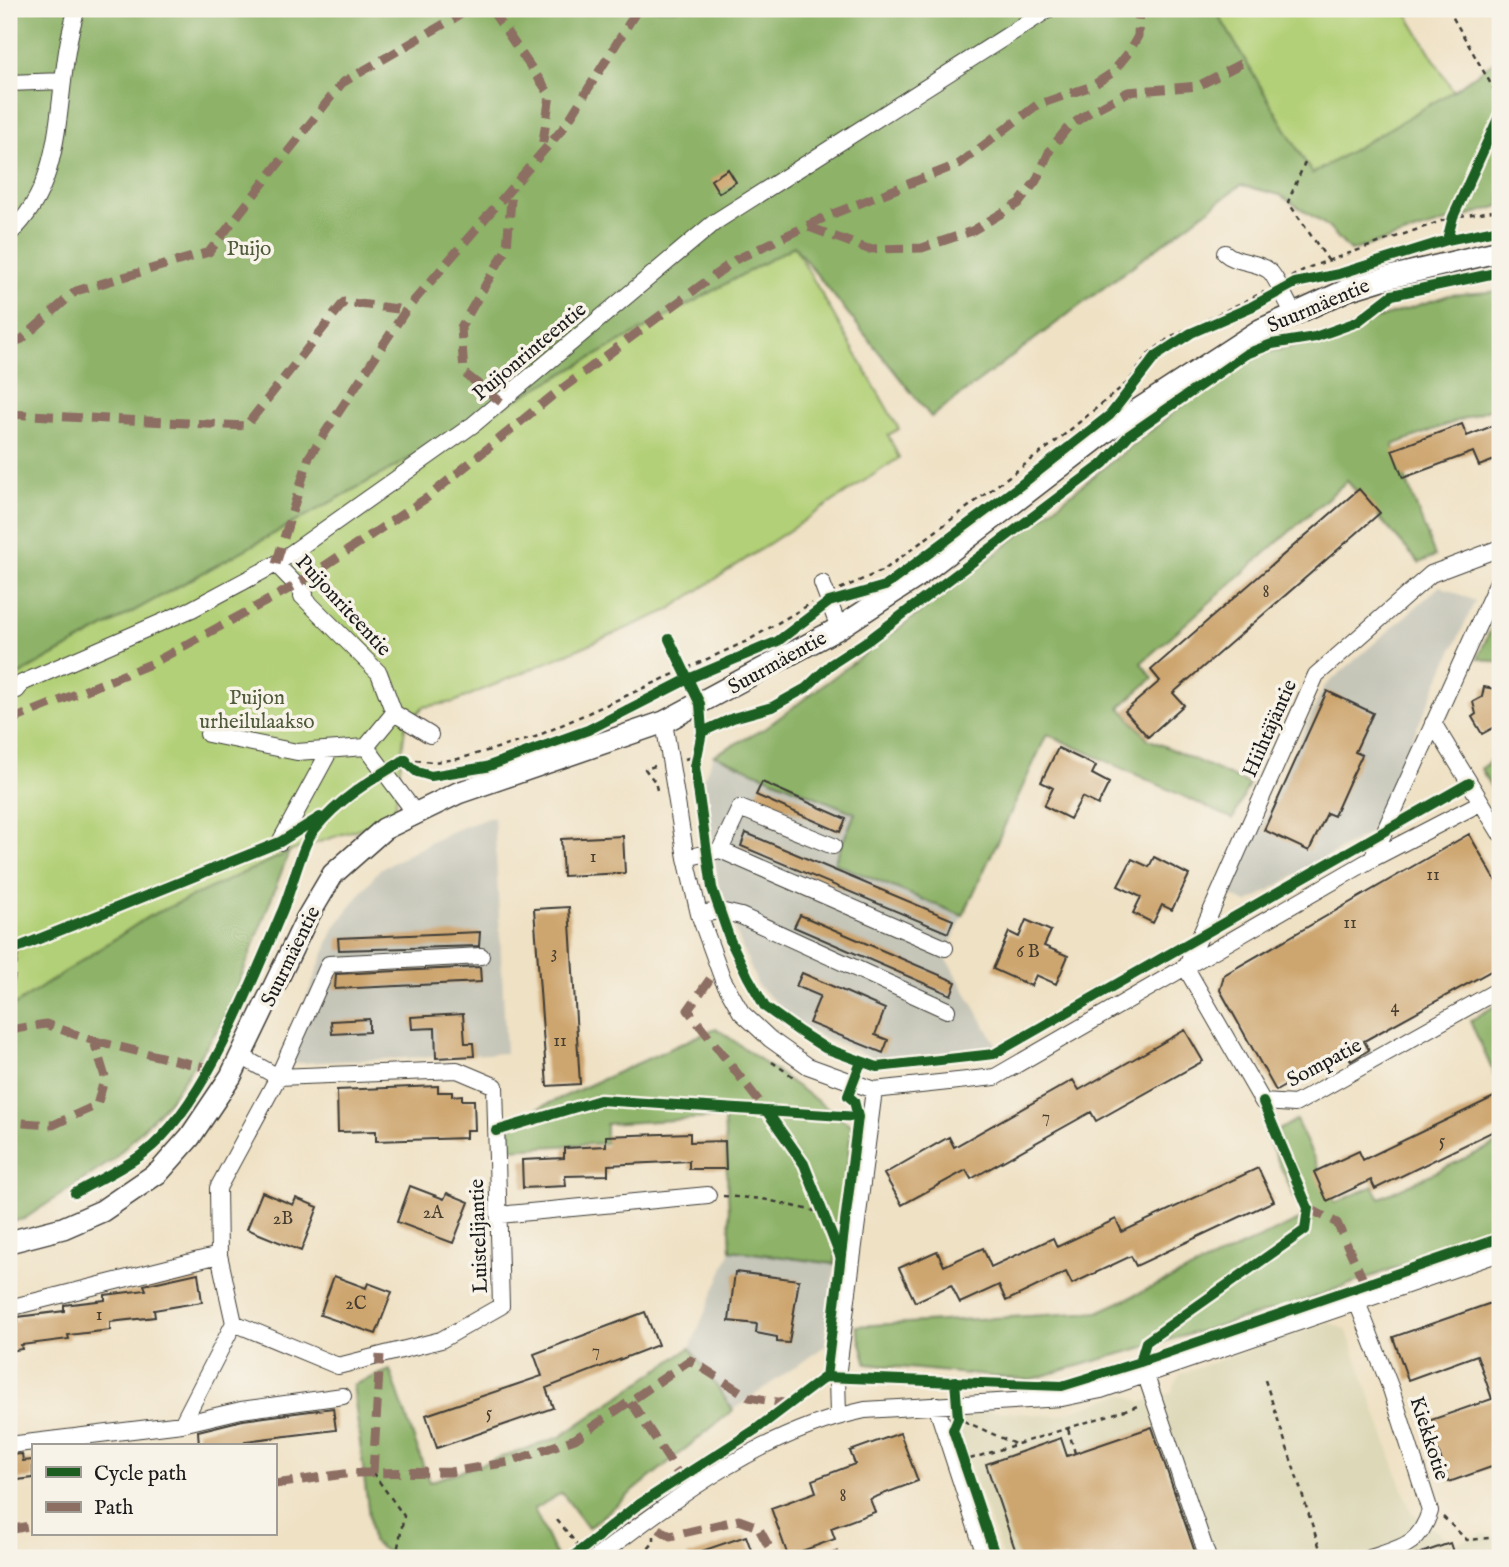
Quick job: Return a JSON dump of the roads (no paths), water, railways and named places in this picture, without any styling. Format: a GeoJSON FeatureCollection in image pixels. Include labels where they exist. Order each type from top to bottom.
{"type":"FeatureCollection","features":[{"type":"Feature","properties":{"kind":"main road","name":"Suurmäentie"},"geometry":{"type":"LineString","coordinates":[[9,1242],[63,1228],[102,1211],[159,1172],[190,1138],[241,1056],[307,918],[333,874],[384,830],[458,793],[664,722],[839,628],[917,578],[1116,424],[1260,330],[1347,290],[1500,251]]}},
{"type":"Feature","properties":{"kind":"street"},"geometry":{"type":"LineString","coordinates":[[9,234],[27,218],[43,186],[54,152],[71,29],[77,9]]}},
{"type":"Feature","properties":{"kind":"street","name":"Puijonrinteentie"},"geometry":{"type":"LineString","coordinates":[[17,690],[22,683],[192,609],[276,564],[474,424],[715,222],[1049,9]]}},
{"type":"Feature","properties":{"kind":"street"},"geometry":{"type":"LineString","coordinates":[[9,83],[64,81]]}},
{"type":"Feature","properties":{"kind":"street"},"geometry":{"type":"LineString","coordinates":[[1225,253],[1233,260],[1251,262],[1270,271],[1294,314]]}},
{"type":"Feature","properties":{"kind":"street","name":"Hiihtäjäntie"},"geometry":{"type":"LineString","coordinates":[[1186,968],[1316,675],[1431,574],[1500,548]]}},
{"type":"Feature","properties":{"kind":"street","name":"Puijonriteentie"},"geometry":{"type":"LineString","coordinates":[[276,564],[305,594],[302,596],[379,673],[394,713]]}},
{"type":"Feature","properties":{"kind":"street"},"geometry":{"type":"LineString","coordinates":[[1372,859],[1500,577]]}},
{"type":"Feature","properties":{"kind":"street"},"geometry":{"type":"LineString","coordinates":[[826,593],[839,628]]}},
{"type":"Feature","properties":{"kind":"street"},"geometry":{"type":"LineString","coordinates":[[208,734],[297,752],[366,747],[394,713],[430,735]]}},
{"type":"Feature","properties":{"kind":"street"},"geometry":{"type":"LineString","coordinates":[[664,722],[686,858],[699,914],[723,980],[741,1012],[770,1039],[808,1066],[874,1090],[995,1077],[1372,859],[1480,803]]}},
{"type":"Feature","properties":{"kind":"street"},"geometry":{"type":"LineString","coordinates":[[1433,723],[1500,833]]}},
{"type":"Feature","properties":{"kind":"street"},"geometry":{"type":"LineString","coordinates":[[366,747],[416,814]]}},
{"type":"Feature","properties":{"kind":"street"},"geometry":{"type":"LineString","coordinates":[[280,842],[330,750]]}},
{"type":"Feature","properties":{"kind":"street"},"geometry":{"type":"LineString","coordinates":[[720,850],[740,808],[833,846]]}},
{"type":"Feature","properties":{"kind":"street"},"geometry":{"type":"LineString","coordinates":[[686,858],[720,850],[945,948]]}},
{"type":"Feature","properties":{"kind":"street"},"geometry":{"type":"LineString","coordinates":[[699,914],[720,911],[741,916],[947,1010]]}},
{"type":"Feature","properties":{"kind":"street"},"geometry":{"type":"LineString","coordinates":[[182,1424],[234,1323],[219,1255],[218,1188],[278,1077],[329,964],[481,956]]}},
{"type":"Feature","properties":{"kind":"street","name":"Sompatie"},"geometry":{"type":"LineString","coordinates":[[1186,968],[1263,1102],[1279,1105],[1295,1104],[1500,989]]}},
{"type":"Feature","properties":{"kind":"street"},"geometry":{"type":"LineString","coordinates":[[241,1056],[278,1077]]}},
{"type":"Feature","properties":{"kind":"street","name":"Luistelijantie"},"geometry":{"type":"LineString","coordinates":[[234,1323],[338,1366],[441,1340],[501,1306],[495,1086],[457,1070],[278,1077]]}},
{"type":"Feature","properties":{"kind":"street"},"geometry":{"type":"LineString","coordinates":[[838,1416],[837,1377],[874,1090]]}},
{"type":"Feature","properties":{"kind":"street"},"geometry":{"type":"LineString","coordinates":[[499,1215],[708,1195]]}},
{"type":"Feature","properties":{"kind":"street"},"geometry":{"type":"LineString","coordinates":[[596,1558],[690,1488],[748,1452],[838,1416],[865,1410],[936,1405],[956,1417],[1101,1391],[1500,1253]]}},
{"type":"Feature","properties":{"kind":"street"},"geometry":{"type":"LineString","coordinates":[[9,1308],[219,1255]]}},
{"type":"Feature","properties":{"kind":"street","name":"Kiekkotie"},"geometry":{"type":"LineString","coordinates":[[1357,1303],[1391,1389],[1430,1511],[1425,1528],[1412,1543],[1370,1558]]}},
{"type":"Feature","properties":{"kind":"street"},"geometry":{"type":"LineString","coordinates":[[1146,1376],[1208,1558]]}},
{"type":"Feature","properties":{"kind":"street"},"geometry":{"type":"LineString","coordinates":[[9,1446],[182,1424],[240,1410],[343,1396]]}},
{"type":"Feature","properties":{"kind":"street"},"geometry":{"type":"LineString","coordinates":[[936,1405],[989,1552]]}},
{"type":"Feature","properties":{"kind":"park label","name":"Puijo"},"geometry":{"type":"Point","coordinates":[249,248]}},
{"type":"Feature","properties":{"kind":"park label","name":"Puijon urheilulaakso"},"geometry":{"type":"Point","coordinates":[257,709]}}]}
